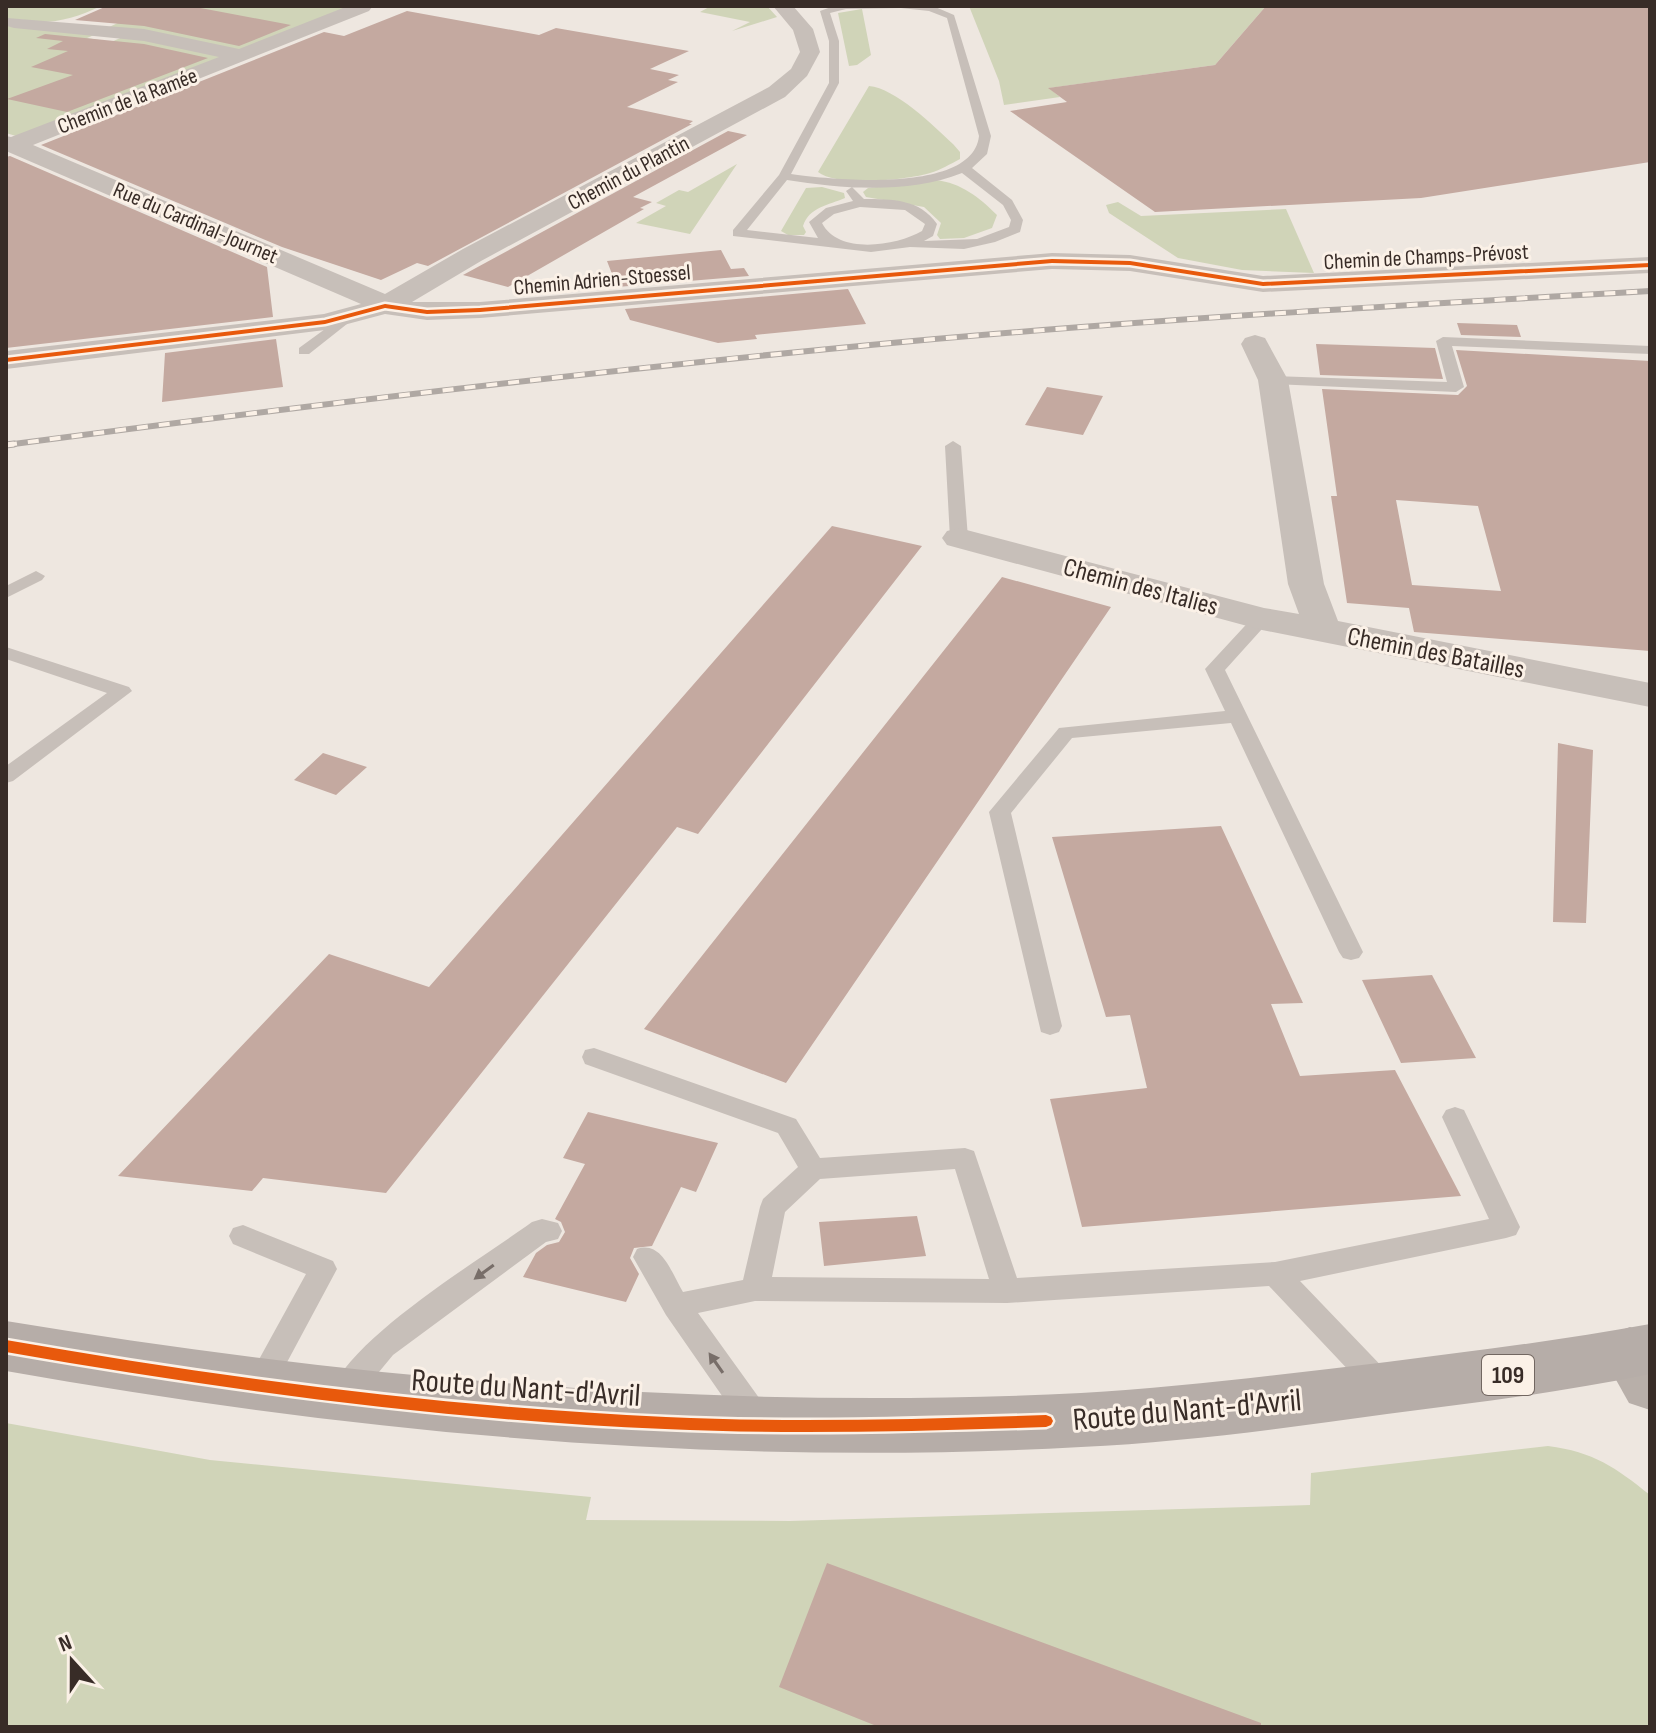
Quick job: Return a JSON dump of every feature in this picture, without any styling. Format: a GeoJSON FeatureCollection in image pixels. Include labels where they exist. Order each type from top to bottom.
{"type":"FeatureCollection","features":[{"type":"Feature","properties":{"kind":"main road","name":"Route du Nant-d'Avril"},"geometry":{"type":"LineString","coordinates":[[6,1346],[260,1386],[439,1409],[761,1426],[903,1427],[1086,1420],[1271,1405],[1518,1373],[1643,1362]]}},
{"type":"Feature","properties":{"kind":"street","name":"Chemin du Plantin"},"geometry":{"type":"LineString","coordinates":[[385,306],[472,255],[777,92],[800,72],[810,52],[803,29],[783,6]]}},
{"type":"Feature","properties":{"kind":"street","name":"Chemin de la Ramée"},"geometry":{"type":"LineString","coordinates":[[9,144],[362,7]]}},
{"type":"Feature","properties":{"kind":"street","name":"Chemin de la Ramée"},"geometry":{"type":"LineString","coordinates":[[14,22],[144,35],[241,56]]}},
{"type":"Feature","properties":{"kind":"street","name":"Rue du Cardinal-Journet"},"geometry":{"type":"LineString","coordinates":[[9,144],[363,293],[385,306]]}},
{"type":"Feature","properties":{"kind":"street","name":"Chemin Adrien-Stoessel"},"geometry":{"type":"LineString","coordinates":[[6,360],[347,317],[385,306],[427,312],[480,310],[1052,261],[1130,263],[1205,276]]}},
{"type":"Feature","properties":{"kind":"street","name":"Chemin de Champs-Prévost"},"geometry":{"type":"LineString","coordinates":[[1205,276],[1247,283],[1280,283],[1650,265]]}},
{"type":"Feature","properties":{"kind":"street","name":"Chemin des Batailles"},"geometry":{"type":"LineString","coordinates":[[1255,344],[1273,380],[1306,584],[1323,629],[1650,695]]}},
{"type":"Feature","properties":{"kind":"street","name":"Chemin des Italies"},"geometry":{"type":"LineString","coordinates":[[959,538],[1262,619],[1323,629]]}},
{"type":"Feature","properties":{"kind":"lane"},"geometry":{"type":"LineString","coordinates":[[784,176],[848,185],[925,178],[965,169],[984,150],[985,136],[951,17],[944,11],[929,8],[846,6],[825,11],[834,41],[834,83],[784,176],[738,233],[779,240],[831,241],[871,248],[910,243],[942,246],[980,242],[1001,238],[1015,229],[1017,220],[1008,203],[965,169]]}},
{"type":"Feature","properties":{"kind":"lane"},"geometry":{"type":"LineString","coordinates":[[848,185],[860,203]]}},
{"type":"Feature","properties":{"kind":"lane"},"geometry":{"type":"LineString","coordinates":[[831,241],[821,234],[815,222],[830,211],[860,203],[904,206],[928,218],[931,224],[928,233],[910,243]]}},
{"type":"Feature","properties":{"kind":"lane"},"geometry":{"type":"LineString","coordinates":[[304,351],[347,317]]}},
{"type":"Feature","properties":{"kind":"lane"},"geometry":{"type":"LineString","coordinates":[[1273,380],[1456,387],[1443,341],[1650,350]]}},
{"type":"Feature","properties":{"kind":"lane"},"geometry":{"type":"LineString","coordinates":[[953,446],[959,538]]}},
{"type":"Feature","properties":{"kind":"lane"},"geometry":{"type":"LineString","coordinates":[[6,593],[36,576]]}},
{"type":"Feature","properties":{"kind":"lane"},"geometry":{"type":"LineString","coordinates":[[1262,619],[1215,669],[1351,952]]}},
{"type":"Feature","properties":{"kind":"lane"},"geometry":{"type":"LineString","coordinates":[[6,653],[122,691],[6,776]]}},
{"type":"Feature","properties":{"kind":"lane"},"geometry":{"type":"LineString","coordinates":[[1050,1026],[1000,812],[1066,732],[1238,716]]}},
{"type":"Feature","properties":{"kind":"lane"},"geometry":{"type":"LineString","coordinates":[[594,1057],[787,1126],[813,1169]]}},
{"type":"Feature","properties":{"kind":"lane"},"geometry":{"type":"LineString","coordinates":[[676,1306],[755,1289],[1007,1291],[1275,1274],[1506,1227],[1455,1117]]}},
{"type":"Feature","properties":{"kind":"lane"},"geometry":{"type":"LineString","coordinates":[[755,1289],[773,1207],[813,1169],[965,1158],[1007,1291]]}},
{"type":"Feature","properties":{"kind":"lane"},"geometry":{"type":"LineString","coordinates":[[340,1397],[383,1346],[542,1230],[548,1231]]}},
{"type":"Feature","properties":{"kind":"lane"},"geometry":{"type":"LineString","coordinates":[[243,1236],[323,1269],[260,1386]]}},
{"type":"Feature","properties":{"kind":"lane"},"geometry":{"type":"LineString","coordinates":[[647,1257],[676,1306],[761,1426]]}},
{"type":"Feature","properties":{"kind":"lane"},"geometry":{"type":"LineString","coordinates":[[1275,1274],[1385,1389]]}},
{"type":"Feature","properties":{"kind":"green space"},"geometry":{"type":"Polygon","coordinates":[[[6,6],[101,6],[71,18],[39,22],[6,20],[6,6]]]}},
{"type":"Feature","properties":{"kind":"green space"},"geometry":{"type":"Polygon","coordinates":[[[154,6],[357,6],[246,51],[105,29],[154,6]]]}},
{"type":"Feature","properties":{"kind":"green space"},"geometry":{"type":"Polygon","coordinates":[[[711,6],[767,6],[777,17],[732,31],[750,22],[700,12],[711,6]]]}},
{"type":"Feature","properties":{"kind":"green space"},"geometry":{"type":"Polygon","coordinates":[[[969,6],[1266,6],[1215,65],[1049,88],[1060,97],[1004,105],[999,81],[969,6]]]}},
{"type":"Feature","properties":{"kind":"green space"},"geometry":{"type":"Polygon","coordinates":[[[862,9],[871,55],[857,65],[849,66],[838,13],[862,9]]]}},
{"type":"Feature","properties":{"kind":"green space"},"geometry":{"type":"Polygon","coordinates":[[[6,25],[99,33],[87,38],[111,42],[125,36],[226,55],[16,136],[6,133],[6,25]]]}},
{"type":"Feature","properties":{"kind":"green space"},"geometry":{"type":"Polygon","coordinates":[[[869,86],[890,93],[914,109],[953,144],[960,152],[960,159],[930,173],[889,180],[856,181],[827,177],[818,172],[869,86]]]}},
{"type":"Feature","properties":{"kind":"green space"},"geometry":{"type":"Polygon","coordinates":[[[737,164],[690,234],[636,223],[666,206],[656,203],[679,190],[688,192],[737,164]]]}},
{"type":"Feature","properties":{"kind":"green space"},"geometry":{"type":"Polygon","coordinates":[[[936,180],[962,188],[983,202],[997,215],[992,228],[964,238],[940,239],[937,235],[941,223],[924,207],[866,197],[863,192],[868,188],[936,180]]]}},
{"type":"Feature","properties":{"kind":"green space"},"geometry":{"type":"Polygon","coordinates":[[[822,187],[844,193],[845,198],[810,215],[803,226],[804,235],[788,235],[781,231],[806,188],[822,187]]]}},
{"type":"Feature","properties":{"kind":"green space"},"geometry":{"type":"Polygon","coordinates":[[[1118,202],[1141,216],[1286,209],[1314,273],[1242,270],[1178,258],[1109,213],[1106,205],[1118,202]]]}},
{"type":"Feature","properties":{"kind":"green space"},"geometry":{"type":"Polygon","coordinates":[[[6,1423],[210,1460],[591,1497],[586,1520],[790,1521],[1310,1505],[1311,1473],[1548,1446],[1578,1452],[1603,1462],[1650,1495],[1650,1727],[6,1727],[6,1423]]]}},
{"type":"Feature","properties":{"kind":"building"},"geometry":{"type":"Polygon","coordinates":[[[107,6],[190,6],[291,25],[239,46],[144,26],[75,20],[107,6]]]}},
{"type":"Feature","properties":{"kind":"building"},"geometry":{"type":"Polygon","coordinates":[[[1266,6],[1650,6],[1650,162],[1421,198],[1155,212],[1010,111],[1067,102],[1048,88],[1215,65],[1266,6]]]}},
{"type":"Feature","properties":{"kind":"building"},"geometry":{"type":"Polygon","coordinates":[[[407,11],[539,35],[556,28],[689,51],[650,69],[679,75],[668,80],[678,82],[627,107],[693,121],[689,124],[692,124],[428,266],[417,263],[381,280],[282,247],[41,145],[324,32],[344,36],[407,11]]]}},
{"type":"Feature","properties":{"kind":"building"},"geometry":{"type":"Polygon","coordinates":[[[45,34],[144,44],[208,58],[67,112],[7,99],[73,75],[31,67],[68,51],[47,49],[63,41],[36,38],[45,34]]]}},
{"type":"Feature","properties":{"kind":"building"},"geometry":{"type":"Polygon","coordinates":[[[728,131],[747,135],[633,197],[652,202],[508,287],[463,275],[728,131]]]}},
{"type":"Feature","properties":{"kind":"building"},"geometry":{"type":"Polygon","coordinates":[[[10,156],[267,267],[273,317],[6,348],[6,157],[10,156]]]}},
{"type":"Feature","properties":{"kind":"building"},"geometry":{"type":"Polygon","coordinates":[[[721,250],[731,269],[744,268],[749,276],[617,287],[607,261],[721,250]]]}},
{"type":"Feature","properties":{"kind":"building"},"geometry":{"type":"Polygon","coordinates":[[[848,289],[866,324],[755,335],[757,339],[718,343],[630,320],[625,309],[848,289]]]}},
{"type":"Feature","properties":{"kind":"building"},"geometry":{"type":"Polygon","coordinates":[[[1457,323],[1517,325],[1521,337],[1461,335],[1457,323]]]}},
{"type":"Feature","properties":{"kind":"building"},"geometry":{"type":"Polygon","coordinates":[[[276,339],[283,387],[162,402],[165,353],[276,339]]]}},
{"type":"Feature","properties":{"kind":"building"},"geometry":{"type":"Polygon","coordinates":[[[1316,344],[1435,348],[1443,379],[1320,375],[1316,344]]]}},
{"type":"Feature","properties":{"kind":"building"},"geometry":{"type":"Polygon","coordinates":[[[1456,350],[1650,361],[1650,651],[1414,632],[1409,608],[1347,603],[1331,496],[1337,496],[1322,389],[1458,395],[1467,386],[1456,350]],[[1396,500],[1412,585],[1501,591],[1478,506],[1396,500]]]}},
{"type":"Feature","properties":{"kind":"building"},"geometry":{"type":"Polygon","coordinates":[[[1047,387],[1103,396],[1083,435],[1025,425],[1047,387]]]}},
{"type":"Feature","properties":{"kind":"building"},"geometry":{"type":"Polygon","coordinates":[[[832,526],[922,546],[698,834],[677,827],[386,1193],[263,1178],[252,1191],[118,1176],[329,954],[429,987],[832,526]]]}},
{"type":"Feature","properties":{"kind":"building"},"geometry":{"type":"Polygon","coordinates":[[[1002,577],[1111,607],[786,1083],[644,1029],[1002,577]]]}},
{"type":"Feature","properties":{"kind":"building"},"geometry":{"type":"Polygon","coordinates":[[[1558,743],[1593,750],[1586,923],[1553,922],[1558,743]]]}},
{"type":"Feature","properties":{"kind":"building"},"geometry":{"type":"Polygon","coordinates":[[[323,753],[367,767],[336,795],[294,780],[323,753]]]}},
{"type":"Feature","properties":{"kind":"building"},"geometry":{"type":"Polygon","coordinates":[[[1221,826],[1303,1003],[1271,1004],[1300,1076],[1395,1070],[1461,1196],[1082,1227],[1050,1099],[1147,1088],[1130,1015],[1106,1017],[1052,837],[1221,826]]]}},
{"type":"Feature","properties":{"kind":"building"},"geometry":{"type":"Polygon","coordinates":[[[1432,975],[1476,1058],[1401,1063],[1362,980],[1432,975]]]}},
{"type":"Feature","properties":{"kind":"building"},"geometry":{"type":"Polygon","coordinates":[[[588,1112],[718,1143],[696,1192],[681,1187],[652,1246],[634,1248],[630,1258],[639,1274],[626,1302],[523,1277],[536,1253],[547,1245],[559,1242],[565,1232],[561,1222],[555,1219],[585,1164],[563,1158],[588,1112]]]}},
{"type":"Feature","properties":{"kind":"building"},"geometry":{"type":"Polygon","coordinates":[[[917,1216],[926,1256],[824,1266],[819,1222],[917,1216]]]}},
{"type":"Feature","properties":{"kind":"building"},"geometry":{"type":"Polygon","coordinates":[[[827,1563],[1261,1723],[1261,1727],[879,1727],[779,1687],[827,1563]]]}},
{"type":"Feature","properties":{"kind":"railway"},"geometry":{"type":"LineString","coordinates":[[14,444],[6,445],[459,388],[913,341],[1189,319],[1650,291]]}},
{"type":"Feature","properties":{"kind":"cycle path"},"geometry":{"type":"LineString","coordinates":[[6,360],[325,322],[385,306],[427,312],[480,310],[1052,261],[1130,263],[1263,284],[1650,265]]}},
{"type":"Feature","properties":{"kind":"cycle path"},"geometry":{"type":"LineString","coordinates":[[6,1346],[194,1377],[382,1402],[572,1418],[798,1426],[1046,1421]]}}]}
